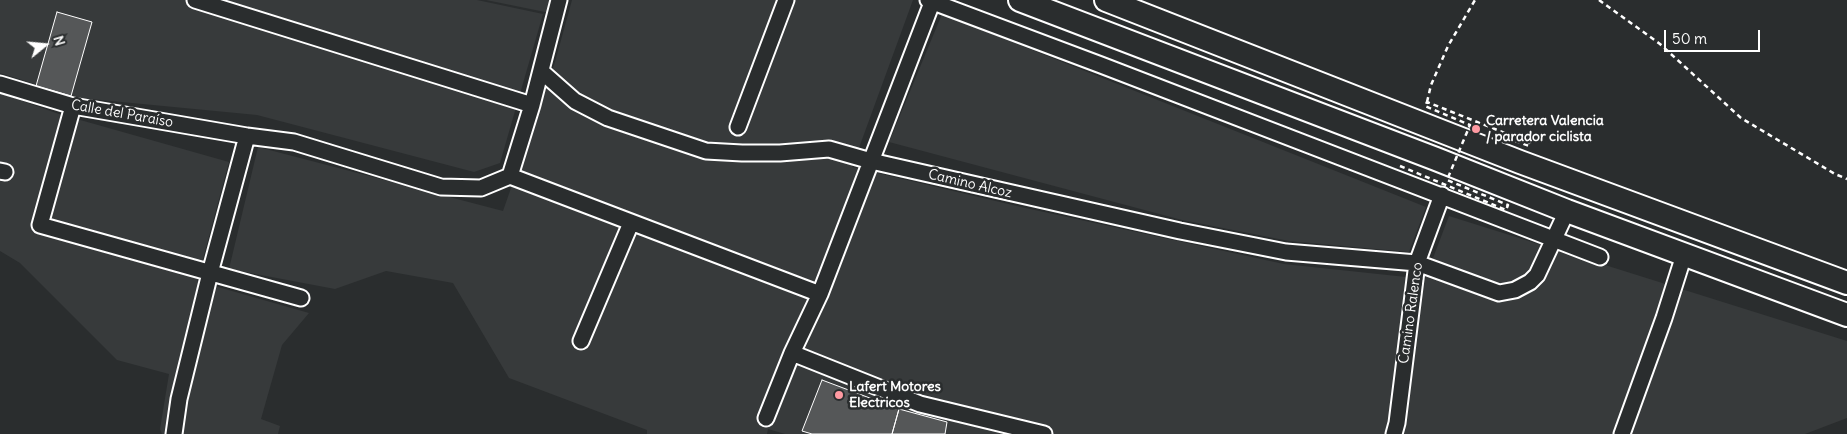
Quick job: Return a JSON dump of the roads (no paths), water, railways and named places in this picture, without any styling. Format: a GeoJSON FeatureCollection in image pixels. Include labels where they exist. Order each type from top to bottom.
{"type":"FeatureCollection","features":[{"type":"Feature","properties":{"kind":"highway"},"geometry":{"type":"LineString","coordinates":[[1020,0],[1567,211],[1847,315]]}},
{"type":"Feature","properties":{"kind":"highway"},"geometry":{"type":"LineString","coordinates":[[1106,0],[1520,162],[1847,283]]}},
{"type":"Feature","properties":{"kind":"street"},"geometry":{"type":"LineString","coordinates":[[195,0],[532,105]]}},
{"type":"Feature","properties":{"kind":"street"},"geometry":{"type":"LineString","coordinates":[[559,0],[532,105],[510,176],[820,294]]}},
{"type":"Feature","properties":{"kind":"street"},"geometry":{"type":"LineString","coordinates":[[738,128],[786,0]]}},
{"type":"Feature","properties":{"kind":"street"},"geometry":{"type":"LineString","coordinates":[[766,418],[792,353],[820,294],[931,1],[1600,257]]}},
{"type":"Feature","properties":{"kind":"street","name":"Camino Alcoz"},"geometry":{"type":"LineString","coordinates":[[541,71],[575,101],[608,118],[706,151],[780,153],[829,149],[871,161],[1180,231],[1286,252],[1417,263],[1499,293],[1508,293],[1525,286],[1537,276],[1567,211]]}},
{"type":"Feature","properties":{"kind":"street","name":"Calle del Paraíso"},"geometry":{"type":"LineString","coordinates":[[0,84],[73,106],[247,136],[294,142],[441,187],[481,188],[510,176]]}},
{"type":"Feature","properties":{"kind":"street"},"geometry":{"type":"LineString","coordinates":[[73,106],[40,225],[301,298]]}},
{"type":"Feature","properties":{"kind":"street"},"geometry":{"type":"LineString","coordinates":[[174,434],[179,399],[210,273],[247,136]]}},
{"type":"Feature","properties":{"kind":"street","name":"Camino Ralenco"},"geometry":{"type":"LineString","coordinates":[[1394,434],[1397,423],[1417,263],[1442,196]]}},
{"type":"Feature","properties":{"kind":"street"},"geometry":{"type":"LineString","coordinates":[[581,341],[631,223]]}},
{"type":"Feature","properties":{"kind":"street"},"geometry":{"type":"LineString","coordinates":[[1622,434],[1664,318],[1684,255]]}},
{"type":"Feature","properties":{"kind":"street"},"geometry":{"type":"LineString","coordinates":[[792,353],[920,404],[1044,434]]}},
{"type":"Feature","properties":{"kind":"place","name":"Carretera Valencia / parador ciclista"},"geometry":{"type":"Point","coordinates":[1476,129]}},
{"type":"Feature","properties":{"kind":"place","name":"Lafert Motores Electricos"},"geometry":{"type":"Point","coordinates":[839,395]}}]}
